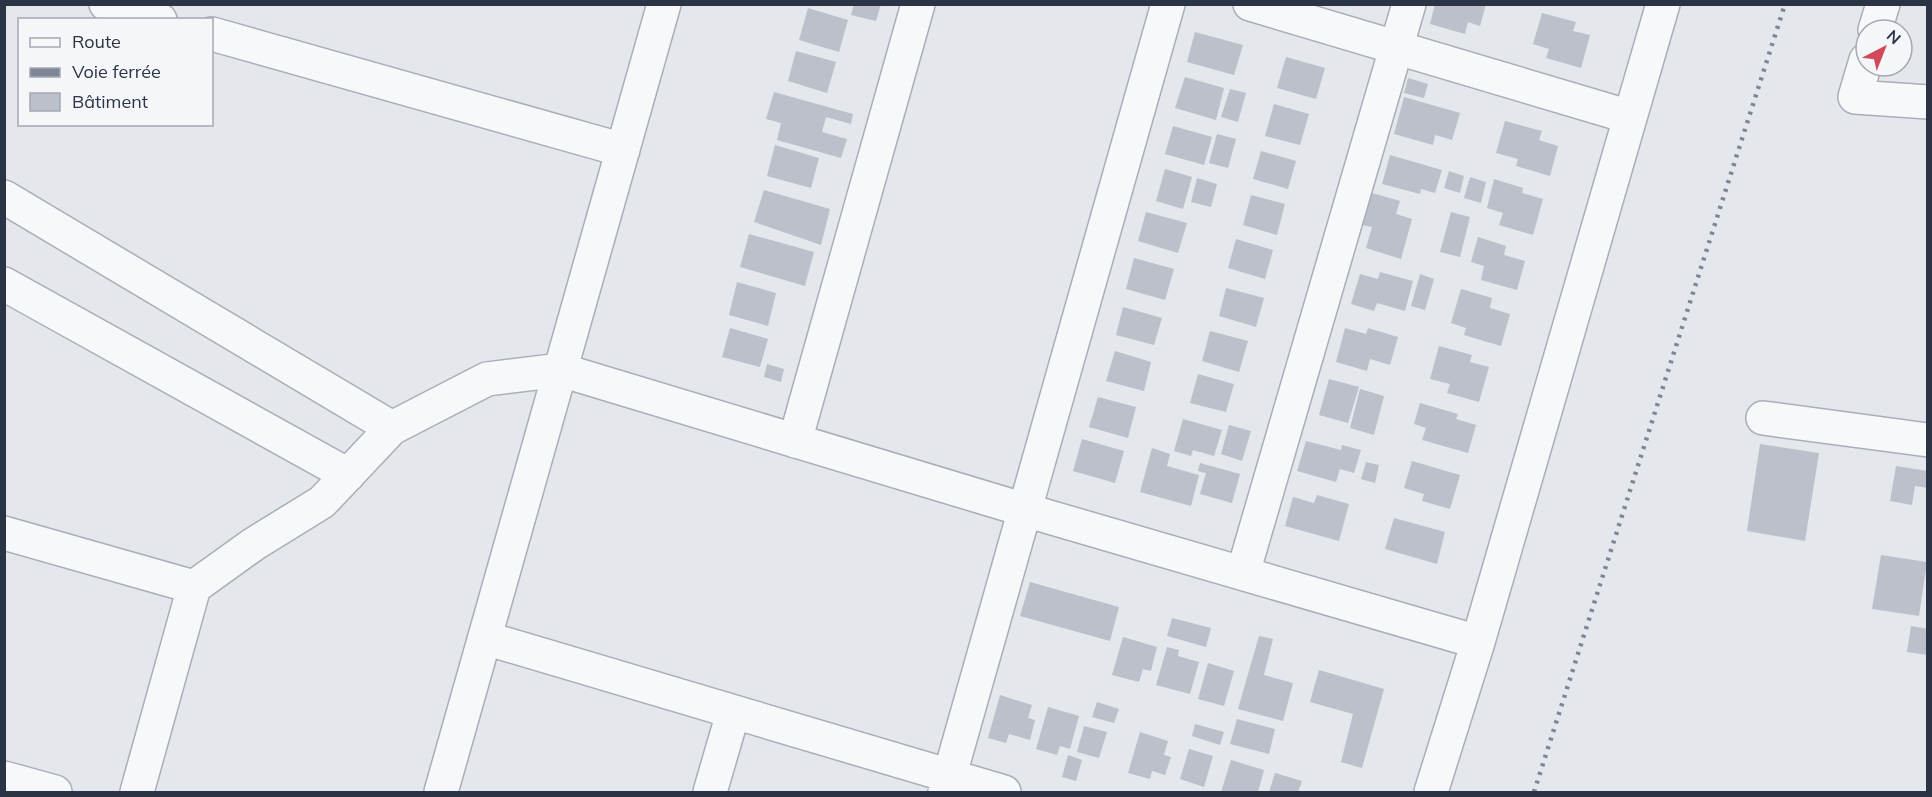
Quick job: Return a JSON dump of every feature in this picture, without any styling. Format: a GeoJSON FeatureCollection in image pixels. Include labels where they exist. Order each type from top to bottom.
{"type":"FeatureCollection","features":[{"type":"Feature","properties":{"kind":"street"},"geometry":{"type":"LineString","coordinates":[[106,4],[153,18]]}},
{"type":"Feature","properties":{"kind":"street"},"geometry":{"type":"LineString","coordinates":[[441,792],[664,4]]}},
{"type":"Feature","properties":{"kind":"street"},"geometry":{"type":"LineString","coordinates":[[795,441],[918,4]]}},
{"type":"Feature","properties":{"kind":"street"},"geometry":{"type":"LineString","coordinates":[[948,784],[1168,4]]}},
{"type":"Feature","properties":{"kind":"street"},"geometry":{"type":"LineString","coordinates":[[1250,4],[1630,117]]}},
{"type":"Feature","properties":{"kind":"street"},"geometry":{"type":"LineString","coordinates":[[1243,573],[1408,4]]}},
{"type":"Feature","properties":{"kind":"street"},"geometry":{"type":"LineString","coordinates":[[1431,792],[1478,642],[1663,4]]}},
{"type":"Feature","properties":{"kind":"street"},"geometry":{"type":"LineString","coordinates":[[213,34],[623,150]]}},
{"type":"Feature","properties":{"kind":"street"},"geometry":{"type":"LineString","coordinates":[[1861,78],[1855,97],[1928,102]]}},
{"type":"Feature","properties":{"kind":"street"},"geometry":{"type":"LineString","coordinates":[[4,196],[392,428]]}},
{"type":"Feature","properties":{"kind":"street"},"geometry":{"type":"LineString","coordinates":[[4,284],[348,474]]}},
{"type":"Feature","properties":{"kind":"street"},"geometry":{"type":"LineString","coordinates":[[137,792],[194,587],[254,544],[321,502],[392,428],[487,379],[561,370],[1025,510],[1478,642]]}},
{"type":"Feature","properties":{"kind":"street"},"geometry":{"type":"LineString","coordinates":[[1763,418],[1928,440]]}},
{"type":"Feature","properties":{"kind":"street"},"geometry":{"type":"LineString","coordinates":[[4,533],[194,587]]}},
{"type":"Feature","properties":{"kind":"street"},"geometry":{"type":"LineString","coordinates":[[485,638],[733,713],[948,784],[1004,792]]}},
{"type":"Feature","properties":{"kind":"street"},"geometry":{"type":"LineString","coordinates":[[710,792],[733,713]]}},
{"type":"Feature","properties":{"kind":"street"},"geometry":{"type":"LineString","coordinates":[[4,778],[55,792]]}},
{"type":"Feature","properties":{"kind":"building"},"geometry":{"type":"Polygon","coordinates":[[[854,4],[881,4],[876,21],[851,15],[854,4]]]}},
{"type":"Feature","properties":{"kind":"building"},"geometry":{"type":"Polygon","coordinates":[[[1435,4],[1486,4],[1480,26],[1468,22],[1465,34],[1430,24],[1435,4]]]}},
{"type":"Feature","properties":{"kind":"building"},"geometry":{"type":"Polygon","coordinates":[[[808,8],[848,20],[839,52],[799,40],[808,8]]]}},
{"type":"Feature","properties":{"kind":"building"},"geometry":{"type":"Polygon","coordinates":[[[1542,13],[1576,22],[1573,31],[1590,35],[1581,68],[1546,58],[1549,49],[1533,44],[1542,13]]]}},
{"type":"Feature","properties":{"kind":"building"},"geometry":{"type":"Polygon","coordinates":[[[1195,32],[1243,45],[1234,75],[1187,62],[1195,32]]]}},
{"type":"Feature","properties":{"kind":"building"},"geometry":{"type":"Polygon","coordinates":[[[796,51],[836,62],[827,93],[788,81],[796,51]]]}},
{"type":"Feature","properties":{"kind":"building"},"geometry":{"type":"Polygon","coordinates":[[[1286,57],[1325,68],[1316,99],[1277,88],[1286,57]]]}},
{"type":"Feature","properties":{"kind":"building"},"geometry":{"type":"Polygon","coordinates":[[[1185,77],[1224,88],[1216,120],[1175,108],[1185,77]]]}},
{"type":"Feature","properties":{"kind":"building"},"geometry":{"type":"Polygon","coordinates":[[[1408,78],[1428,84],[1424,98],[1404,93],[1408,78]]]}},
{"type":"Feature","properties":{"kind":"building"},"geometry":{"type":"Polygon","coordinates":[[[1230,89],[1246,93],[1238,122],[1221,117],[1230,89]]]}},
{"type":"Feature","properties":{"kind":"building"},"geometry":{"type":"Polygon","coordinates":[[[774,92],[853,114],[851,124],[826,117],[822,132],[847,139],[841,158],[777,140],[781,123],[766,119],[774,92]]]}},
{"type":"Feature","properties":{"kind":"building"},"geometry":{"type":"Polygon","coordinates":[[[1404,97],[1460,113],[1452,140],[1435,135],[1433,145],[1394,134],[1404,97]]]}},
{"type":"Feature","properties":{"kind":"building"},"geometry":{"type":"Polygon","coordinates":[[[1274,104],[1309,114],[1300,145],[1265,136],[1274,104]]]}},
{"type":"Feature","properties":{"kind":"building"},"geometry":{"type":"Polygon","coordinates":[[[1505,121],[1542,131],[1539,140],[1558,146],[1550,176],[1516,166],[1518,159],[1496,153],[1505,121]]]}},
{"type":"Feature","properties":{"kind":"building"},"geometry":{"type":"Polygon","coordinates":[[[1173,126],[1212,137],[1204,165],[1165,154],[1173,126]]]}},
{"type":"Feature","properties":{"kind":"building"},"geometry":{"type":"Polygon","coordinates":[[[1217,134],[1236,139],[1228,168],[1209,163],[1217,134]]]}},
{"type":"Feature","properties":{"kind":"building"},"geometry":{"type":"Polygon","coordinates":[[[775,145],[819,158],[811,188],[767,176],[775,145]]]}},
{"type":"Feature","properties":{"kind":"building"},"geometry":{"type":"Polygon","coordinates":[[[1261,151],[1296,161],[1288,189],[1253,179],[1261,151]]]}},
{"type":"Feature","properties":{"kind":"building"},"geometry":{"type":"Polygon","coordinates":[[[1390,155],[1442,170],[1435,193],[1421,189],[1420,194],[1382,184],[1390,155]]]}},
{"type":"Feature","properties":{"kind":"building"},"geometry":{"type":"Polygon","coordinates":[[[1165,169],[1192,177],[1183,209],[1156,201],[1165,169]]]}},
{"type":"Feature","properties":{"kind":"building"},"geometry":{"type":"Polygon","coordinates":[[[1449,171],[1464,176],[1460,193],[1444,188],[1449,171]]]}},
{"type":"Feature","properties":{"kind":"building"},"geometry":{"type":"Polygon","coordinates":[[[1470,177],[1486,182],[1481,203],[1464,198],[1470,177]]]}},
{"type":"Feature","properties":{"kind":"building"},"geometry":{"type":"Polygon","coordinates":[[[1197,178],[1217,184],[1211,207],[1191,202],[1197,178]]]}},
{"type":"Feature","properties":{"kind":"building"},"geometry":{"type":"Polygon","coordinates":[[[1494,179],[1523,188],[1522,193],[1543,199],[1533,235],[1499,225],[1503,213],[1487,208],[1494,179]]]}},
{"type":"Feature","properties":{"kind":"building"},"geometry":{"type":"Polygon","coordinates":[[[764,190],[830,209],[821,245],[754,222],[764,190]]]}},
{"type":"Feature","properties":{"kind":"building"},"geometry":{"type":"Polygon","coordinates":[[[1372,193],[1400,201],[1396,214],[1412,219],[1401,259],[1366,248],[1372,227],[1363,225],[1372,193]]]}},
{"type":"Feature","properties":{"kind":"building"},"geometry":{"type":"Polygon","coordinates":[[[1251,195],[1285,204],[1277,235],[1243,225],[1251,195]]]}},
{"type":"Feature","properties":{"kind":"building"},"geometry":{"type":"Polygon","coordinates":[[[1146,212],[1187,223],[1178,253],[1138,241],[1146,212]]]}},
{"type":"Feature","properties":{"kind":"building"},"geometry":{"type":"Polygon","coordinates":[[[1451,212],[1470,217],[1460,257],[1440,252],[1451,212]]]}},
{"type":"Feature","properties":{"kind":"building"},"geometry":{"type":"Polygon","coordinates":[[[749,234],[814,252],[805,286],[740,267],[749,234]]]}},
{"type":"Feature","properties":{"kind":"building"},"geometry":{"type":"Polygon","coordinates":[[[1478,237],[1506,246],[1504,255],[1525,261],[1517,290],[1481,280],[1484,266],[1471,262],[1478,237]]]}},
{"type":"Feature","properties":{"kind":"building"},"geometry":{"type":"Polygon","coordinates":[[[1236,239],[1273,250],[1265,279],[1228,268],[1236,239]]]}},
{"type":"Feature","properties":{"kind":"building"},"geometry":{"type":"Polygon","coordinates":[[[1134,258],[1174,269],[1165,300],[1126,289],[1134,258]]]}},
{"type":"Feature","properties":{"kind":"building"},"geometry":{"type":"Polygon","coordinates":[[[1380,272],[1413,281],[1405,311],[1377,303],[1374,311],[1351,304],[1360,274],[1378,279],[1380,272]]]}},
{"type":"Feature","properties":{"kind":"building"},"geometry":{"type":"Polygon","coordinates":[[[1420,274],[1434,279],[1425,310],[1411,306],[1420,274]]]}},
{"type":"Feature","properties":{"kind":"building"},"geometry":{"type":"Polygon","coordinates":[[[737,282],[776,293],[768,326],[729,315],[737,282]]]}},
{"type":"Feature","properties":{"kind":"building"},"geometry":{"type":"Polygon","coordinates":[[[1226,288],[1264,298],[1256,327],[1219,316],[1226,288]]]}},
{"type":"Feature","properties":{"kind":"building"},"geometry":{"type":"Polygon","coordinates":[[[1461,289],[1492,298],[1490,308],[1510,314],[1501,346],[1464,335],[1466,328],[1451,323],[1461,289]]]}},
{"type":"Feature","properties":{"kind":"building"},"geometry":{"type":"Polygon","coordinates":[[[1123,307],[1162,318],[1154,345],[1116,335],[1123,307]]]}},
{"type":"Feature","properties":{"kind":"building"},"geometry":{"type":"Polygon","coordinates":[[[730,328],[768,339],[760,367],[722,357],[730,328]]]}},
{"type":"Feature","properties":{"kind":"building"},"geometry":{"type":"Polygon","coordinates":[[[1345,328],[1366,334],[1368,328],[1398,337],[1390,365],[1370,359],[1367,371],[1336,362],[1345,328]]]}},
{"type":"Feature","properties":{"kind":"building"},"geometry":{"type":"Polygon","coordinates":[[[1210,331],[1248,341],[1239,372],[1202,361],[1210,331]]]}},
{"type":"Feature","properties":{"kind":"building"},"geometry":{"type":"Polygon","coordinates":[[[1439,346],[1472,355],[1470,362],[1489,367],[1479,402],[1447,393],[1450,384],[1430,379],[1439,346]]]}},
{"type":"Feature","properties":{"kind":"building"},"geometry":{"type":"Polygon","coordinates":[[[1115,351],[1151,362],[1144,391],[1106,381],[1115,351]]]}},
{"type":"Feature","properties":{"kind":"building"},"geometry":{"type":"Polygon","coordinates":[[[767,364],[784,369],[781,382],[764,377],[767,364]]]}},
{"type":"Feature","properties":{"kind":"building"},"geometry":{"type":"Polygon","coordinates":[[[1198,374],[1234,384],[1226,412],[1190,403],[1198,374]]]}},
{"type":"Feature","properties":{"kind":"building"},"geometry":{"type":"Polygon","coordinates":[[[1329,379],[1359,387],[1348,423],[1319,415],[1329,379]]]}},
{"type":"Feature","properties":{"kind":"building"},"geometry":{"type":"Polygon","coordinates":[[[1360,389],[1384,396],[1374,435],[1350,428],[1360,389]]]}},
{"type":"Feature","properties":{"kind":"building"},"geometry":{"type":"Polygon","coordinates":[[[1098,397],[1136,407],[1128,438],[1089,427],[1098,397]]]}},
{"type":"Feature","properties":{"kind":"building"},"geometry":{"type":"Polygon","coordinates":[[[1420,403],[1458,414],[1456,419],[1476,425],[1468,453],[1422,440],[1426,428],[1414,424],[1420,403]]]}},
{"type":"Feature","properties":{"kind":"building"},"geometry":{"type":"Polygon","coordinates":[[[1183,419],[1222,430],[1214,456],[1193,450],[1191,456],[1174,451],[1183,419]]]}},
{"type":"Feature","properties":{"kind":"building"},"geometry":{"type":"Polygon","coordinates":[[[1229,425],[1251,431],[1242,461],[1221,454],[1229,425]]]}},
{"type":"Feature","properties":{"kind":"building"},"geometry":{"type":"Polygon","coordinates":[[[1082,439],[1124,451],[1115,483],[1073,471],[1082,439]]]}},
{"type":"Feature","properties":{"kind":"building"},"geometry":{"type":"Polygon","coordinates":[[[1306,441],[1341,450],[1342,445],[1361,450],[1354,473],[1340,469],[1336,482],[1297,471],[1306,441]]]}},
{"type":"Feature","properties":{"kind":"building"},"geometry":{"type":"Polygon","coordinates":[[[1760,444],[1819,453],[1805,541],[1747,531],[1760,444]]]}},
{"type":"Feature","properties":{"kind":"building"},"geometry":{"type":"Polygon","coordinates":[[[1152,448],[1170,454],[1167,466],[1199,475],[1191,506],[1140,492],[1152,448]]]}},
{"type":"Feature","properties":{"kind":"building"},"geometry":{"type":"Polygon","coordinates":[[[1412,461],[1460,475],[1450,509],[1422,501],[1424,494],[1404,488],[1412,461]]]}},
{"type":"Feature","properties":{"kind":"building"},"geometry":{"type":"Polygon","coordinates":[[[1366,462],[1379,465],[1375,483],[1361,479],[1366,462]]]}},
{"type":"Feature","properties":{"kind":"building"},"geometry":{"type":"Polygon","coordinates":[[[1200,463],[1240,474],[1232,503],[1200,494],[1206,473],[1198,471],[1200,463]]]}},
{"type":"Feature","properties":{"kind":"building"},"geometry":{"type":"Polygon","coordinates":[[[1896,466],[1928,471],[1928,488],[1915,486],[1912,505],[1890,501],[1896,466]]]}},
{"type":"Feature","properties":{"kind":"building"},"geometry":{"type":"Polygon","coordinates":[[[1317,495],[1349,504],[1339,541],[1285,526],[1293,497],[1314,503],[1317,495]]]}},
{"type":"Feature","properties":{"kind":"building"},"geometry":{"type":"Polygon","coordinates":[[[1394,518],[1445,532],[1437,564],[1385,549],[1394,518]]]}},
{"type":"Feature","properties":{"kind":"building"},"geometry":{"type":"Polygon","coordinates":[[[1881,555],[1927,562],[1919,616],[1872,609],[1881,555]]]}},
{"type":"Feature","properties":{"kind":"building"},"geometry":{"type":"Polygon","coordinates":[[[1030,582],[1119,607],[1110,641],[1020,616],[1030,582]]]}},
{"type":"Feature","properties":{"kind":"building"},"geometry":{"type":"Polygon","coordinates":[[[1172,618],[1211,628],[1206,647],[1167,636],[1172,618]]]}},
{"type":"Feature","properties":{"kind":"building"},"geometry":{"type":"Polygon","coordinates":[[[1911,626],[1928,629],[1928,655],[1907,652],[1911,626]]]}},
{"type":"Feature","properties":{"kind":"building"},"geometry":{"type":"Polygon","coordinates":[[[1259,636],[1273,639],[1264,675],[1293,683],[1283,721],[1238,709],[1259,636]]]}},
{"type":"Feature","properties":{"kind":"building"},"geometry":{"type":"Polygon","coordinates":[[[1123,637],[1157,647],[1151,671],[1143,669],[1139,682],[1112,675],[1123,637]]]}},
{"type":"Feature","properties":{"kind":"building"},"geometry":{"type":"Polygon","coordinates":[[[1167,647],[1179,650],[1178,656],[1199,662],[1190,694],[1156,685],[1167,647]]]}},
{"type":"Feature","properties":{"kind":"building"},"geometry":{"type":"Polygon","coordinates":[[[1208,663],[1234,671],[1224,706],[1198,699],[1208,663]]]}},
{"type":"Feature","properties":{"kind":"building"},"geometry":{"type":"Polygon","coordinates":[[[1319,670],[1384,689],[1362,768],[1341,762],[1353,714],[1310,702],[1319,670]]]}},
{"type":"Feature","properties":{"kind":"building"},"geometry":{"type":"Polygon","coordinates":[[[1000,695],[1032,705],[1028,718],[1035,720],[1030,740],[1009,734],[1006,743],[988,738],[1000,695]]]}},
{"type":"Feature","properties":{"kind":"building"},"geometry":{"type":"Polygon","coordinates":[[[1097,702],[1119,709],[1114,723],[1092,717],[1097,702]]]}},
{"type":"Feature","properties":{"kind":"building"},"geometry":{"type":"Polygon","coordinates":[[[1048,707],[1079,716],[1070,749],[1060,746],[1057,755],[1036,749],[1048,707]]]}},
{"type":"Feature","properties":{"kind":"building"},"geometry":{"type":"Polygon","coordinates":[[[1237,719],[1275,729],[1269,754],[1230,744],[1237,719]]]}},
{"type":"Feature","properties":{"kind":"building"},"geometry":{"type":"Polygon","coordinates":[[[1195,724],[1224,732],[1220,745],[1192,736],[1195,724]]]}},
{"type":"Feature","properties":{"kind":"building"},"geometry":{"type":"Polygon","coordinates":[[[1084,726],[1107,732],[1099,758],[1077,752],[1084,726]]]}},
{"type":"Feature","properties":{"kind":"building"},"geometry":{"type":"Polygon","coordinates":[[[1140,732],[1168,741],[1164,755],[1171,757],[1165,775],[1152,771],[1150,779],[1128,773],[1140,732]]]}},
{"type":"Feature","properties":{"kind":"building"},"geometry":{"type":"Polygon","coordinates":[[[1189,749],[1213,756],[1204,787],[1180,779],[1189,749]]]}},
{"type":"Feature","properties":{"kind":"building"},"geometry":{"type":"Polygon","coordinates":[[[1068,755],[1082,760],[1076,781],[1062,777],[1068,755]]]}},
{"type":"Feature","properties":{"kind":"building"},"geometry":{"type":"Polygon","coordinates":[[[1231,760],[1264,770],[1258,792],[1221,792],[1231,760]]]}},
{"type":"Feature","properties":{"kind":"building"},"geometry":{"type":"Polygon","coordinates":[[[1275,773],[1302,781],[1298,792],[1269,792],[1275,773]]]}},
{"type":"Feature","properties":{"kind":"railway"},"geometry":{"type":"LineString","coordinates":[[1534,792],[1785,4]]}}]}
